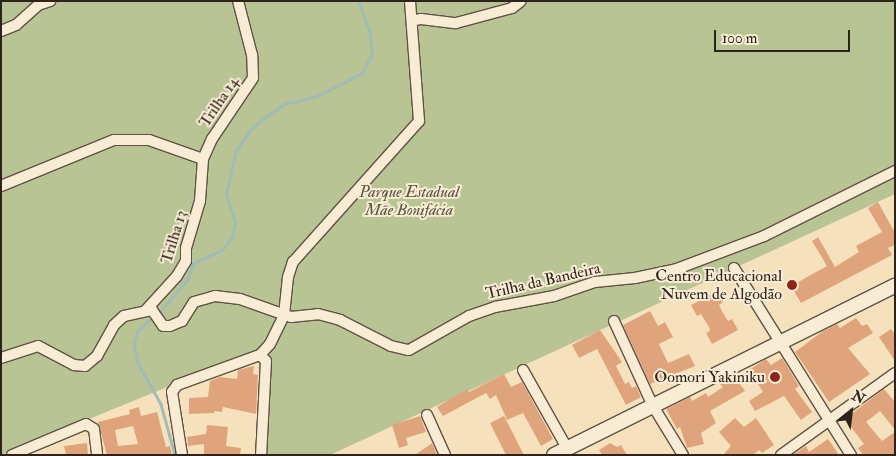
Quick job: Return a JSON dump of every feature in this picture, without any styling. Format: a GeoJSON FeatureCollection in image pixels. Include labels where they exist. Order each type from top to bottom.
{"type":"FeatureCollection","features":[{"type":"Feature","properties":{"kind":"street"},"geometry":{"type":"LineString","coordinates":[[1,31],[16,24],[38,5],[50,1]]}},
{"type":"Feature","properties":{"kind":"street","name":"Trilha 14"},"geometry":{"type":"LineString","coordinates":[[203,159],[212,139],[253,78],[249,41],[238,1]]}},
{"type":"Feature","properties":{"kind":"street"},"geometry":{"type":"LineString","coordinates":[[182,455],[172,392],[177,385],[260,355],[270,344],[284,315],[288,277],[292,262],[418,121],[410,1]]}},
{"type":"Feature","properties":{"kind":"street"},"geometry":{"type":"LineString","coordinates":[[412,21],[422,19],[456,23],[512,8],[521,1]]}},
{"type":"Feature","properties":{"kind":"street"},"geometry":{"type":"LineString","coordinates":[[1,186],[114,140],[149,140],[203,159]]}},
{"type":"Feature","properties":{"kind":"street","name":"Trilha 13"},"geometry":{"type":"LineString","coordinates":[[148,311],[177,276],[186,261],[186,248],[200,201],[203,159]]}},
{"type":"Feature","properties":{"kind":"street","name":"Trilha da Bandeira"},"geometry":{"type":"LineString","coordinates":[[284,315],[318,314],[340,320],[392,346],[409,350],[469,316],[495,307],[554,296],[595,282],[635,278],[674,270],[764,236],[895,171]]}},
{"type":"Feature","properties":{"kind":"street"},"geometry":{"type":"LineString","coordinates":[[734,268],[779,344],[851,455]]}},
{"type":"Feature","properties":{"kind":"street"},"geometry":{"type":"LineString","coordinates":[[554,455],[569,452],[653,406],[895,286]]}},
{"type":"Feature","properties":{"kind":"street"},"geometry":{"type":"LineString","coordinates":[[1,358],[38,346],[74,365],[84,366],[97,356],[114,325],[124,316],[148,311],[163,326],[170,326],[182,321],[194,302],[215,296],[240,299],[284,315]]}},
{"type":"Feature","properties":{"kind":"street"},"geometry":{"type":"LineString","coordinates":[[614,321],[653,406],[683,455]]}},
{"type":"Feature","properties":{"kind":"street"},"geometry":{"type":"LineString","coordinates":[[260,355],[266,361],[261,455]]}},
{"type":"Feature","properties":{"kind":"street"},"geometry":{"type":"LineString","coordinates":[[523,370],[569,452]]}},
{"type":"Feature","properties":{"kind":"street"},"geometry":{"type":"LineString","coordinates":[[781,455],[895,373]]}},
{"type":"Feature","properties":{"kind":"street"},"geometry":{"type":"LineString","coordinates":[[427,415],[445,455]]}},
{"type":"Feature","properties":{"kind":"street"},"geometry":{"type":"LineString","coordinates":[[12,455],[86,424],[94,429],[97,455]]}},
{"type":"Feature","properties":{"kind":"green space","name":"Parque Estadual Mãe Bonifácia"},"geometry":{"type":"Polygon","coordinates":[[[1,1],[895,1],[895,194],[330,455],[264,455],[270,345],[1,455],[1,1]]]}},
{"type":"Feature","properties":{"kind":"building"},"geometry":{"type":"Polygon","coordinates":[[[878,202],[895,233],[895,245],[888,248],[892,255],[801,303],[791,286],[827,266],[812,241],[818,237],[835,267],[859,252],[856,246],[882,232],[868,208],[878,202]]]}},
{"type":"Feature","properties":{"kind":"building"},"geometry":{"type":"Polygon","coordinates":[[[718,291],[723,302],[719,305],[723,313],[728,321],[732,319],[738,330],[712,344],[706,333],[710,331],[709,327],[701,314],[697,316],[691,305],[718,291]]]}},
{"type":"Feature","properties":{"kind":"building"},"geometry":{"type":"Polygon","coordinates":[[[650,311],[658,326],[665,322],[673,337],[659,344],[668,363],[689,354],[695,366],[650,384],[623,325],[650,311]]]}},
{"type":"Feature","properties":{"kind":"building"},"geometry":{"type":"Polygon","coordinates":[[[856,318],[862,326],[867,324],[873,333],[848,348],[870,374],[829,402],[795,352],[823,331],[837,324],[840,328],[856,318]]]}},
{"type":"Feature","properties":{"kind":"building"},"geometry":{"type":"Polygon","coordinates":[[[891,329],[895,334],[895,361],[879,337],[891,329]]]}},
{"type":"Feature","properties":{"kind":"building"},"geometry":{"type":"Polygon","coordinates":[[[600,330],[622,362],[616,366],[625,384],[629,382],[632,388],[636,386],[641,397],[626,405],[597,349],[579,358],[572,345],[600,330]]]}},
{"type":"Feature","properties":{"kind":"building","name":"Oomori Yakiniku"},"geometry":{"type":"Polygon","coordinates":[[[782,358],[799,386],[795,389],[812,412],[801,420],[784,396],[755,411],[749,401],[763,392],[749,370],[766,359],[771,365],[782,358]]]}},
{"type":"Feature","properties":{"kind":"building"},"geometry":{"type":"Polygon","coordinates":[[[254,366],[253,374],[258,375],[256,414],[223,407],[222,412],[189,414],[189,398],[208,397],[210,381],[220,377],[237,379],[238,370],[254,366]]]}},
{"type":"Feature","properties":{"kind":"building"},"geometry":{"type":"Polygon","coordinates":[[[504,374],[511,387],[522,382],[553,439],[541,446],[523,413],[507,420],[496,395],[490,399],[486,393],[443,416],[437,407],[467,389],[469,392],[504,374]]]}},
{"type":"Feature","properties":{"kind":"building"},"geometry":{"type":"Polygon","coordinates":[[[734,376],[745,391],[710,411],[716,423],[701,433],[704,444],[687,448],[680,427],[677,429],[666,409],[690,397],[692,401],[706,393],[708,397],[723,387],[719,383],[734,376]]]}},
{"type":"Feature","properties":{"kind":"building"},"geometry":{"type":"Polygon","coordinates":[[[884,389],[895,402],[895,430],[880,411],[866,422],[882,441],[895,432],[895,455],[863,455],[858,448],[864,444],[845,419],[884,389]]]}},
{"type":"Feature","properties":{"kind":"building"},"geometry":{"type":"Polygon","coordinates":[[[139,407],[141,416],[157,412],[166,447],[170,446],[172,455],[107,455],[98,422],[130,414],[129,410],[139,407]],[[133,426],[115,430],[118,446],[138,444],[133,426]]]}},
{"type":"Feature","properties":{"kind":"building"},"geometry":{"type":"Polygon","coordinates":[[[420,416],[426,432],[406,438],[408,445],[399,448],[392,425],[420,416]]]}},
{"type":"Feature","properties":{"kind":"building"},"geometry":{"type":"Polygon","coordinates":[[[504,416],[524,455],[506,455],[490,423],[504,416]]]}},
{"type":"Feature","properties":{"kind":"building"},"geometry":{"type":"Polygon","coordinates":[[[735,418],[744,427],[756,418],[774,445],[762,453],[759,450],[753,455],[723,455],[731,446],[719,432],[735,418]]]}},
{"type":"Feature","properties":{"kind":"building"},"geometry":{"type":"Polygon","coordinates":[[[207,425],[228,427],[226,446],[241,448],[240,455],[204,455],[204,444],[188,446],[187,437],[206,434],[207,425]]]}},
{"type":"Feature","properties":{"kind":"building"},"geometry":{"type":"Polygon","coordinates":[[[828,439],[839,455],[793,455],[806,446],[809,452],[828,439]]]}},
{"type":"Feature","properties":{"kind":"building"},"geometry":{"type":"Polygon","coordinates":[[[87,443],[88,455],[66,455],[64,446],[87,443]]]}},
{"type":"Feature","properties":{"kind":"building"},"geometry":{"type":"Polygon","coordinates":[[[610,443],[617,447],[621,445],[627,455],[602,455],[599,450],[610,443]]]}},
{"type":"Feature","properties":{"kind":"building"},"geometry":{"type":"Polygon","coordinates":[[[431,444],[437,455],[415,455],[431,444]]]}},
{"type":"Feature","properties":{"kind":"waterway"},"geometry":{"type":"LineString","coordinates":[[158,314],[187,280],[194,263],[222,250],[232,237],[235,222],[226,194],[236,151],[253,127],[284,104],[315,97],[362,73],[372,54],[370,34],[358,1]]}},
{"type":"Feature","properties":{"kind":"waterway"},"geometry":{"type":"LineString","coordinates":[[153,317],[138,331],[134,344],[138,363],[161,404],[175,455]]}},
{"type":"Feature","properties":{"kind":"place","name":"Centro Educacional Nuvem de Algodão"},"geometry":{"type":"Point","coordinates":[792,285]}},
{"type":"Feature","properties":{"kind":"place","name":"Oomori Yakiniku"},"geometry":{"type":"Point","coordinates":[775,377]}}]}
